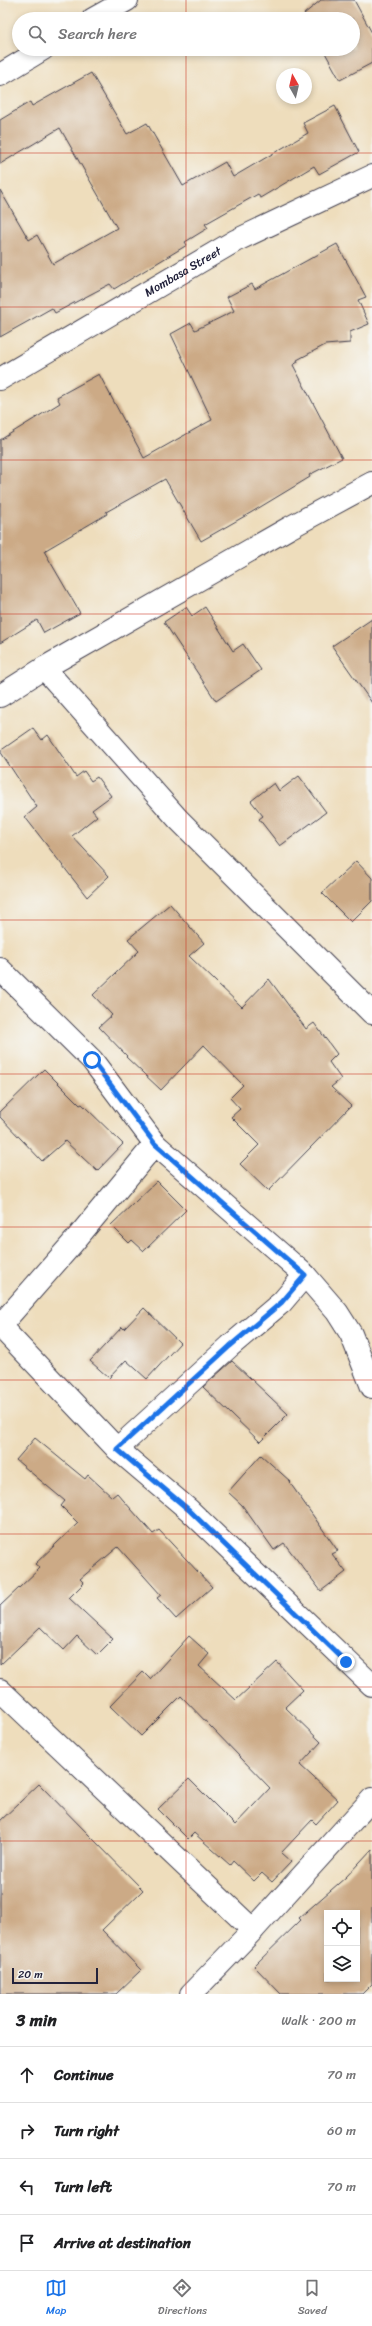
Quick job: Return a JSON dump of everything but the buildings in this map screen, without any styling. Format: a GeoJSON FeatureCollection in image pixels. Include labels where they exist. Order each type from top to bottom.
{"type":"FeatureCollection","features":[{"type":"Feature","properties":{"kind":"street"},"geometry":{"type":"LineString","coordinates":[[106,12],[127,0]]}},
{"type":"Feature","properties":{"kind":"street"},"geometry":{"type":"LineString","coordinates":[[0,75],[31,56]]}},
{"type":"Feature","properties":{"kind":"street","name":"Mombasa Street"},"geometry":{"type":"LineString","coordinates":[[0,380],[235,241],[372,176]]}},
{"type":"Feature","properties":{"kind":"street"},"geometry":{"type":"LineString","coordinates":[[0,696],[44,668],[282,532],[372,483]]}},
{"type":"Feature","properties":{"kind":"street"},"geometry":{"type":"LineString","coordinates":[[44,668],[178,819],[372,1013]]}},
{"type":"Feature","properties":{"kind":"street"},"geometry":{"type":"LineString","coordinates":[[0,969],[92,1060],[155,1144],[305,1275],[337,1312],[351,1334],[372,1386]]}},
{"type":"Feature","properties":{"kind":"street"},"geometry":{"type":"LineString","coordinates":[[155,1144],[72,1244],[0,1326],[117,1449],[189,1510],[372,1685]]}},
{"type":"Feature","properties":{"kind":"street"},"geometry":{"type":"LineString","coordinates":[[117,1449],[230,1346],[282,1302],[305,1275]]}},
{"type":"Feature","properties":{"kind":"street"},"geometry":{"type":"LineString","coordinates":[[0,1690],[253,1930]]}},
{"type":"Feature","properties":{"kind":"street"},"geometry":{"type":"LineString","coordinates":[[191,1994],[253,1930],[372,1798]]}},
{"type":"Feature","properties":{"kind":"route"},"geometry":{"type":"LineString","coordinates":[[92,1060],[155,1144],[305,1275],[282,1302],[230,1346],[117,1449],[189,1510],[250,1566],[346,1662]]}}]}
